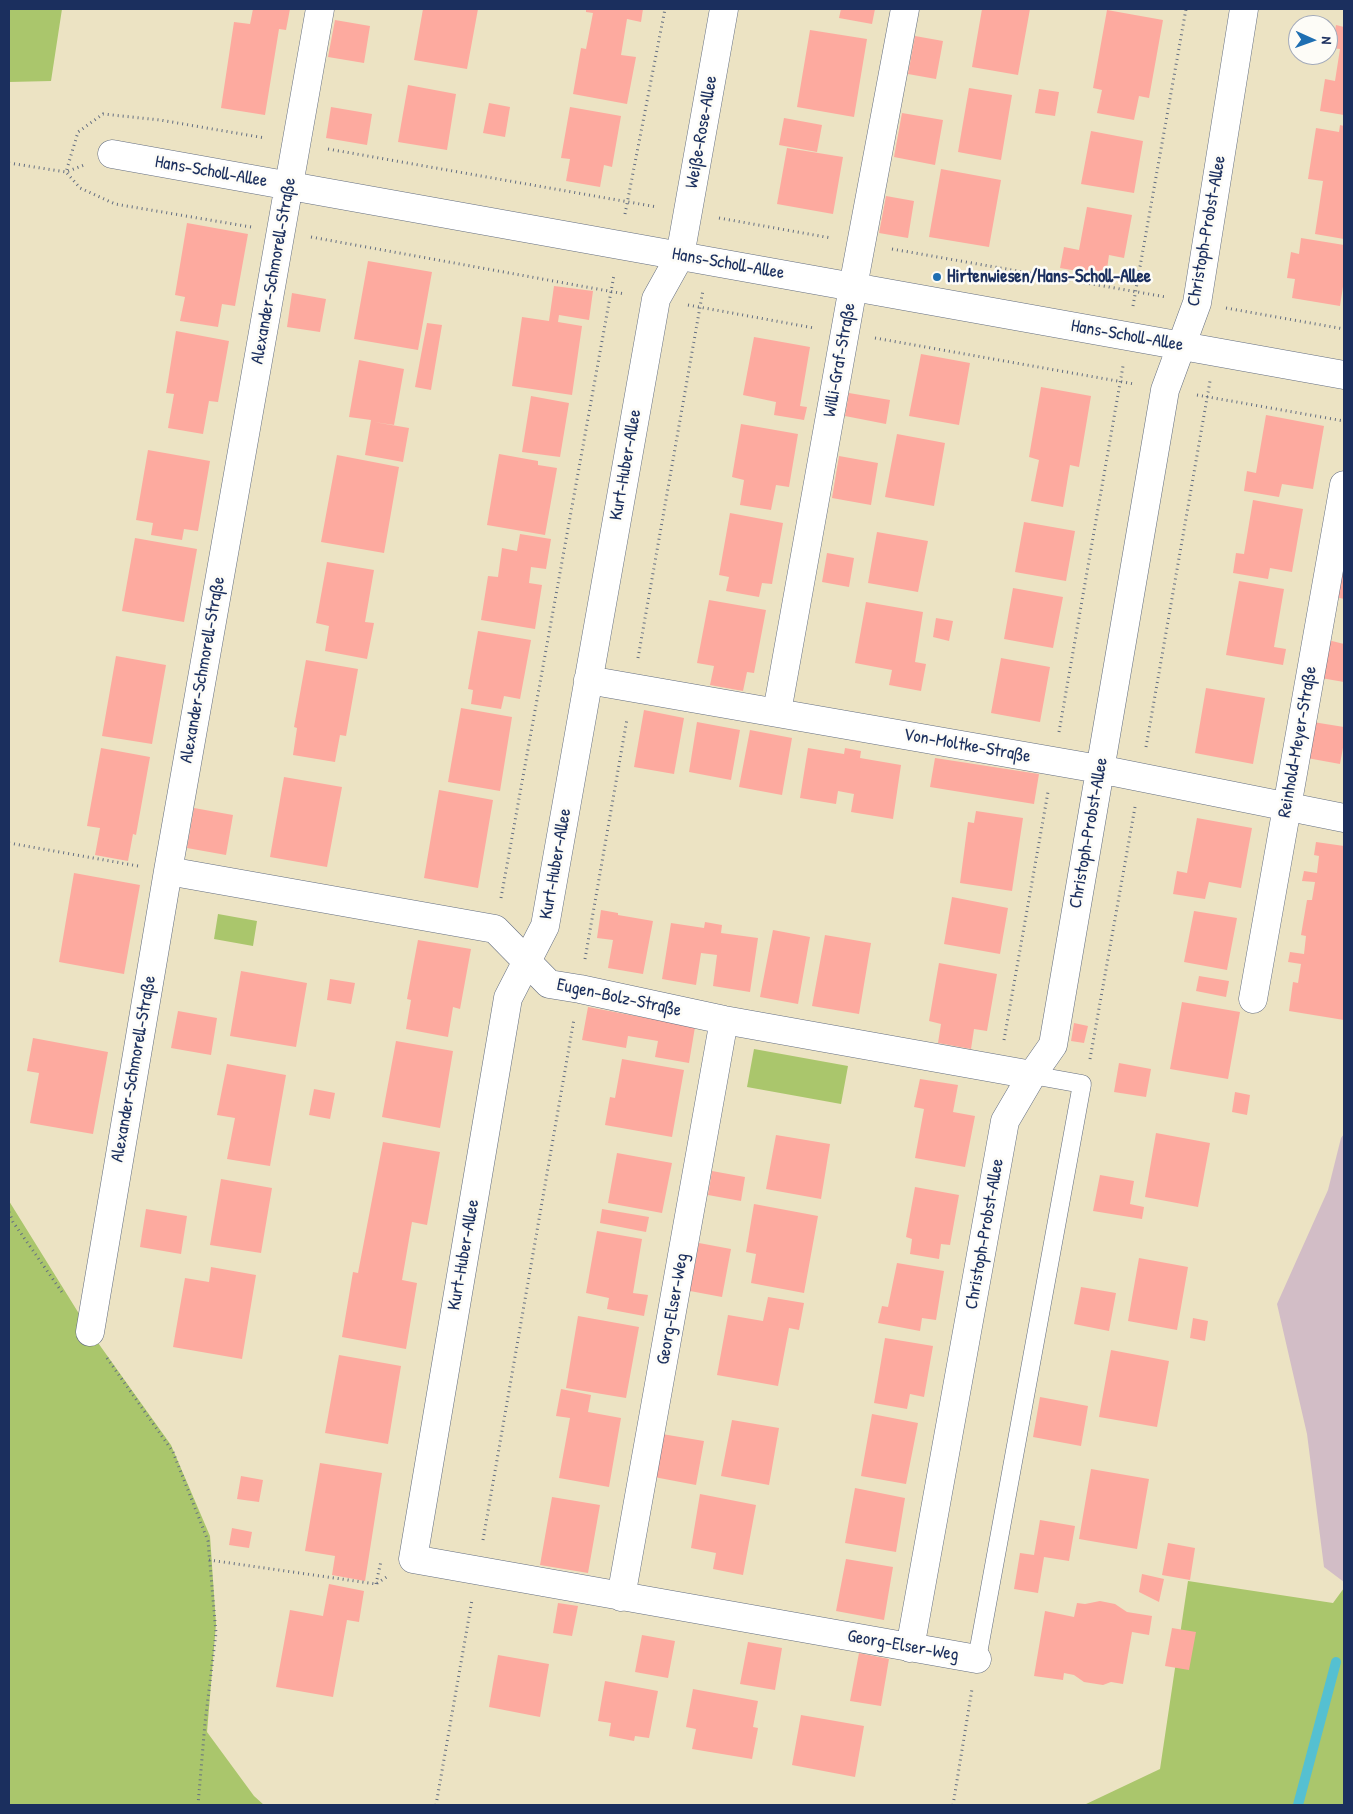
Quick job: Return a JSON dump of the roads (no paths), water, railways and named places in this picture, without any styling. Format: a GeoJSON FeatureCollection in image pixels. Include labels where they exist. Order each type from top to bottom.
{"type":"FeatureCollection","features":[{"type":"Feature","properties":{"kind":"street","name":"Alexander-Schmorell-Straße"},"geometry":{"type":"LineString","coordinates":[[90,1332],[168,871],[320,9]]}},
{"type":"Feature","properties":{"kind":"street","name":"Weiße-Rose-Allee"},"geometry":{"type":"LineString","coordinates":[[680,256],[724,9]]}},
{"type":"Feature","properties":{"kind":"street","name":"Willi-Graf-Straße"},"geometry":{"type":"LineString","coordinates":[[777,712],[905,9]]}},
{"type":"Feature","properties":{"kind":"street","name":"Christoph-Probst-Allee"},"geometry":{"type":"LineString","coordinates":[[910,1648],[1005,1121],[1052,1045],[1165,390],[1197,302],[1244,9]]}},
{"type":"Feature","properties":{"kind":"street","name":"Hans-Scholl-Allee"},"geometry":{"type":"LineString","coordinates":[[112,154],[1344,375]]}},
{"type":"Feature","properties":{"kind":"street","name":"Kurt-Huber-Allee"},"geometry":{"type":"LineString","coordinates":[[413,1559],[508,998],[545,926],[656,300],[680,256]]}},
{"type":"Feature","properties":{"kind":"street","name":"Reinhold-Meyer-Straße"},"geometry":{"type":"LineString","coordinates":[[1253,999],[1344,485]]}},
{"type":"Feature","properties":{"kind":"street","name":"Von-Moltke-Straße"},"geometry":{"type":"LineString","coordinates":[[588,680],[1099,769],[1344,818]]}},
{"type":"Feature","properties":{"kind":"street","name":"Eugen-Bolz-Straße"},"geometry":{"type":"LineString","coordinates":[[168,871],[496,929],[549,984],[724,1020],[1032,1076]]}},
{"type":"Feature","properties":{"kind":"street","name":"Georg-Elser-Weg"},"geometry":{"type":"LineString","coordinates":[[621,1597],[724,1020]]}},
{"type":"Feature","properties":{"kind":"street","name":"Georg-Elser-Weg"},"geometry":{"type":"LineString","coordinates":[[413,1559],[977,1659]]}},
{"type":"Feature","properties":{"kind":"lane"},"geometry":{"type":"LineString","coordinates":[[977,1659],[1082,1084],[1032,1076]]}},
{"type":"Feature","properties":{"kind":"waterway"},"geometry":{"type":"LineString","coordinates":[[1298,1805],[1336,1662]]}},
{"type":"Feature","properties":{"kind":"place","name":"Hirtenwiesen/Hans-Scholl-Allee"},"geometry":{"type":"Point","coordinates":[937,277]}}]}
